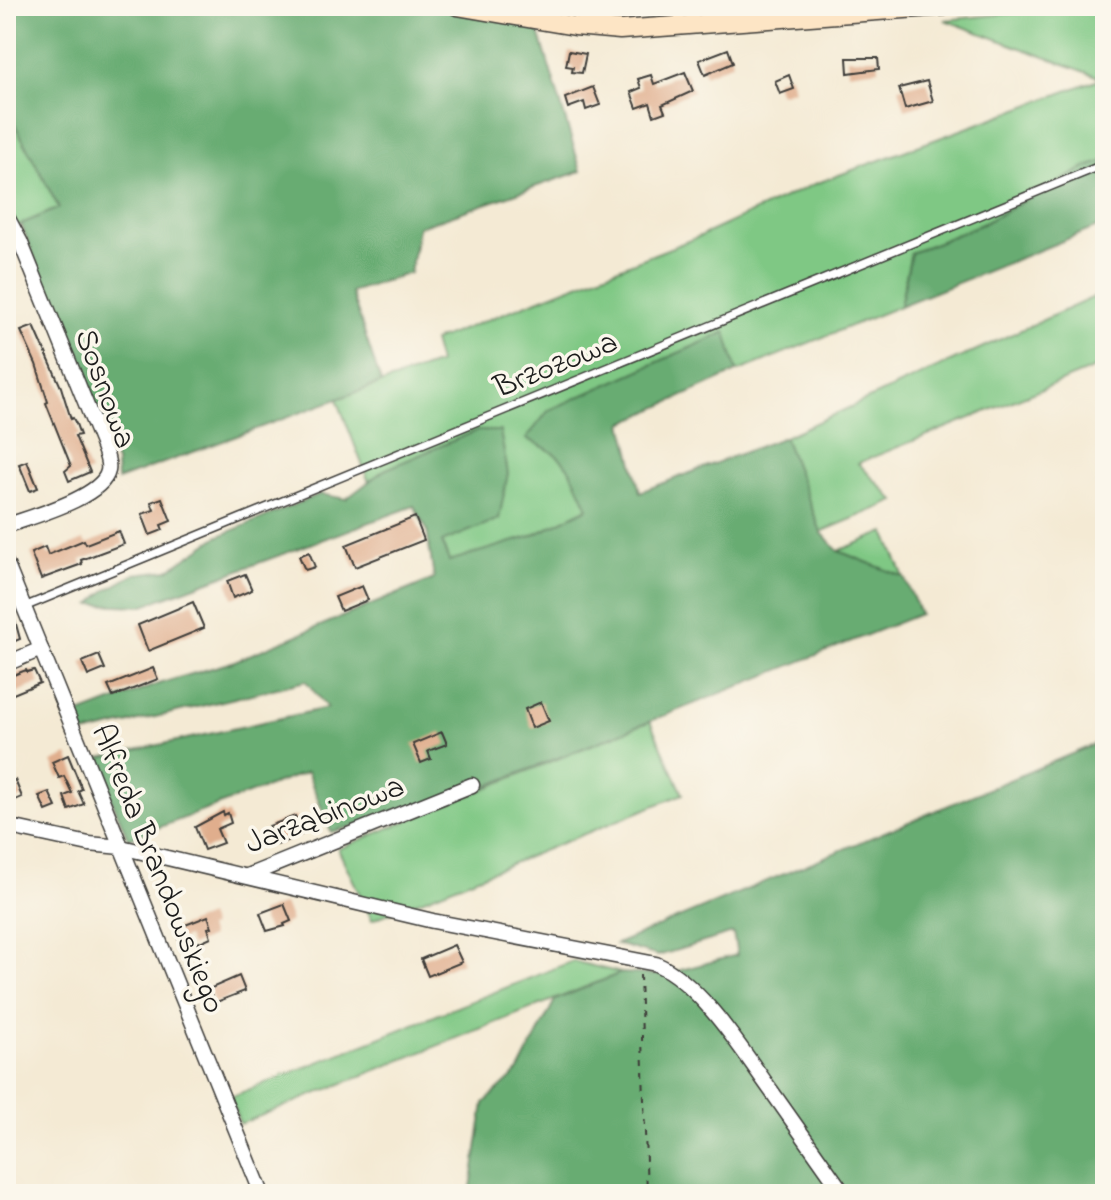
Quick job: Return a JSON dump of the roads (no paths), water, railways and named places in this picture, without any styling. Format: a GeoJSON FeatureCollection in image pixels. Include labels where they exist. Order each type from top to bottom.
{"type":"FeatureCollection","features":[{"type":"Feature","properties":{"kind":"street"},"geometry":{"type":"LineString","coordinates":[[457,6],[575,26],[620,30],[945,6]]}},
{"type":"Feature","properties":{"kind":"street"},"geometry":{"type":"LineString","coordinates":[[6,117],[6,145]]}},
{"type":"Feature","properties":{"kind":"street","name":"Sosnowa"},"geometry":{"type":"LineString","coordinates":[[6,215],[20,241],[101,441],[108,461],[108,472],[102,483],[88,494],[6,526]]}},
{"type":"Feature","properties":{"kind":"street","name":"Alfreda Brandowskiego"},"geometry":{"type":"LineString","coordinates":[[6,563],[262,1194]]}},
{"type":"Feature","properties":{"kind":"street"},"geometry":{"type":"LineString","coordinates":[[6,664],[41,649]]}},
{"type":"Feature","properties":{"kind":"street","name":"Jarząbinowa"},"geometry":{"type":"LineString","coordinates":[[6,826],[89,844],[121,847],[246,876],[472,785]]}},
{"type":"Feature","properties":{"kind":"street"},"geometry":{"type":"LineString","coordinates":[[246,876],[433,921],[640,959],[671,970],[694,991],[744,1054],[844,1194]]}},
{"type":"Feature","properties":{"kind":"lane","name":"Brzozowa"},"geometry":{"type":"LineString","coordinates":[[24,607],[1105,164]]}}]}
